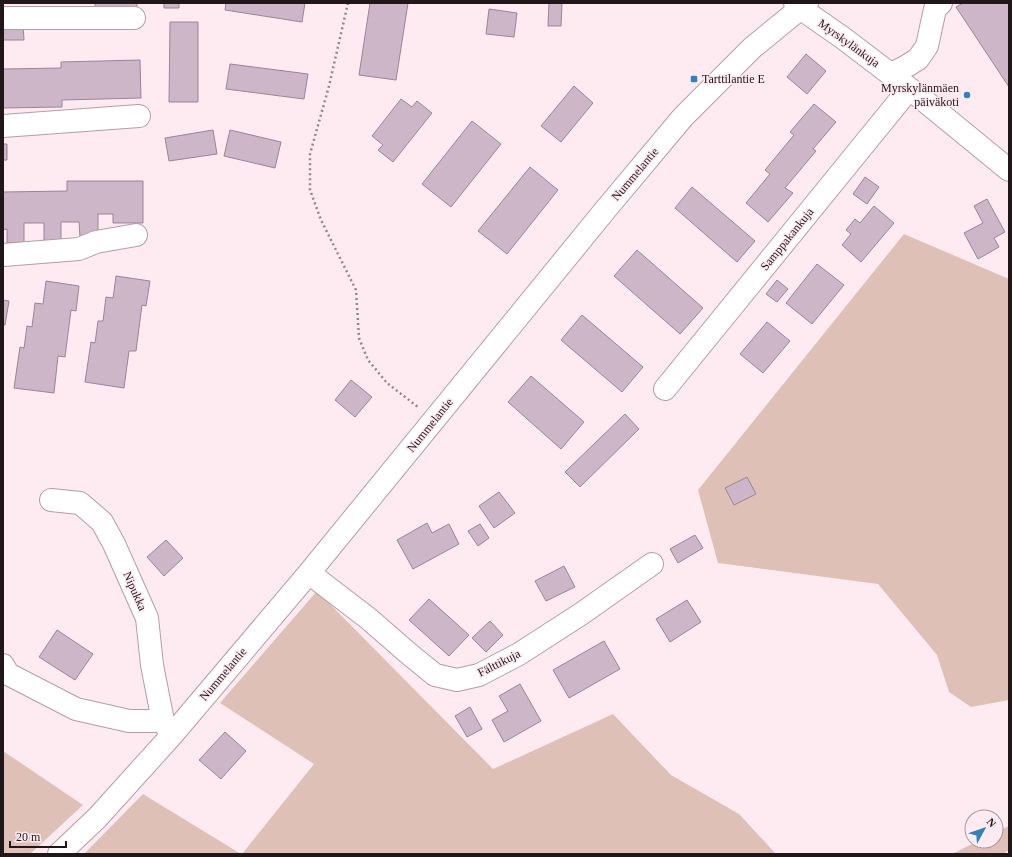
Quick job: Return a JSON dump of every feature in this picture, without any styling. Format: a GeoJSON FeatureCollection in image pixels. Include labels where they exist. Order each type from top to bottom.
{"type":"FeatureCollection","features":[{"type":"Feature","properties":{"kind":"street"},"geometry":{"type":"LineString","coordinates":[[891,74],[918,59],[926,46],[935,9],[941,3]]}},
{"type":"Feature","properties":{"kind":"street","name":"Nummelantie"},"geometry":{"type":"LineString","coordinates":[[59,854],[97,818],[168,728],[309,572],[600,215],[683,116],[752,48],[801,5]]}},
{"type":"Feature","properties":{"kind":"street","name":"Myrskylänkuja"},"geometry":{"type":"LineString","coordinates":[[801,5],[909,88],[1009,170]]}},
{"type":"Feature","properties":{"kind":"street"},"geometry":{"type":"LineString","coordinates":[[3,18],[134,18]]}},
{"type":"Feature","properties":{"kind":"street","name":"Samppakankuja"},"geometry":{"type":"LineString","coordinates":[[665,389],[909,88]]}},
{"type":"Feature","properties":{"kind":"street"},"geometry":{"type":"LineString","coordinates":[[3,126],[139,116]]}},
{"type":"Feature","properties":{"kind":"street"},"geometry":{"type":"LineString","coordinates":[[3,255],[80,249],[96,242],[136,235]]}},
{"type":"Feature","properties":{"kind":"street","name":"Nipukka"},"geometry":{"type":"LineString","coordinates":[[51,500],[80,503],[102,522],[114,544],[147,618],[152,665],[168,728]]}},
{"type":"Feature","properties":{"kind":"street","name":"Fälttikuja"},"geometry":{"type":"LineString","coordinates":[[309,572],[369,619],[435,675],[457,680],[480,674],[519,654],[581,614],[652,564]]}},
{"type":"Feature","properties":{"kind":"street"},"geometry":{"type":"LineString","coordinates":[[3,665],[8,674],[76,709],[168,728]]}},
{"type":"Feature","properties":{"kind":"path"},"geometry":{"type":"LineString","coordinates":[[348,3],[329,86],[310,154],[310,190],[321,220],[356,290],[359,338],[368,360],[387,383],[434,419]]}},
{"type":"Feature","properties":{"kind":"shaded area"},"geometry":{"type":"Polygon","coordinates":[[[904,234],[1009,279],[1009,700],[971,707],[949,692],[937,655],[878,584],[718,563],[698,490],[904,234]]]}},
{"type":"Feature","properties":{"kind":"shaded area"},"geometry":{"type":"Polygon","coordinates":[[[317,591],[493,769],[613,714],[671,775],[739,814],[776,854],[242,854],[314,764],[220,703],[317,591]]]}},
{"type":"Feature","properties":{"kind":"shaded area"},"geometry":{"type":"Polygon","coordinates":[[[3,751],[83,805],[30,854],[3,854],[3,751]]]}},
{"type":"Feature","properties":{"kind":"shaded area"},"geometry":{"type":"Polygon","coordinates":[[[143,794],[241,854],[84,854],[143,794]]]}},
{"type":"Feature","properties":{"kind":"shaded area"},"geometry":{"type":"Polygon","coordinates":[[[1009,826],[1009,850],[1003,854],[952,854],[964,848],[1004,849],[1004,828],[1009,826]]]}},
{"type":"Feature","properties":{"kind":"building"},"geometry":{"type":"Polygon","coordinates":[[[95,3],[137,3],[137,9],[95,8],[95,3]]]}},
{"type":"Feature","properties":{"kind":"building"},"geometry":{"type":"Polygon","coordinates":[[[164,3],[179,3],[179,8],[164,8],[164,3]]]}},
{"type":"Feature","properties":{"kind":"building"},"geometry":{"type":"Polygon","coordinates":[[[226,3],[305,3],[302,22],[225,10],[226,3]]]}},
{"type":"Feature","properties":{"kind":"building"},"geometry":{"type":"Polygon","coordinates":[[[370,3],[408,3],[396,80],[359,75],[370,3]]]}},
{"type":"Feature","properties":{"kind":"building"},"geometry":{"type":"Polygon","coordinates":[[[549,3],[562,3],[561,26],[548,26],[549,3]]]}},
{"type":"Feature","properties":{"kind":"building"},"geometry":{"type":"Polygon","coordinates":[[[963,3],[1009,3],[1009,87],[956,7],[963,3]]]}},
{"type":"Feature","properties":{"kind":"building"},"geometry":{"type":"Polygon","coordinates":[[[489,9],[517,13],[514,37],[486,34],[489,9]]]}},
{"type":"Feature","properties":{"kind":"building"},"geometry":{"type":"Polygon","coordinates":[[[170,22],[198,22],[198,102],[169,102],[170,22]]]}},
{"type":"Feature","properties":{"kind":"building"},"geometry":{"type":"Polygon","coordinates":[[[3,24],[23,24],[24,40],[3,40],[3,24]]]}},
{"type":"Feature","properties":{"kind":"building"},"geometry":{"type":"Polygon","coordinates":[[[806,54],[826,71],[807,94],[787,77],[806,54]]]}},
{"type":"Feature","properties":{"kind":"building"},"geometry":{"type":"Polygon","coordinates":[[[140,60],[141,98],[62,100],[62,107],[3,108],[3,69],[61,68],[61,62],[140,60]]]}},
{"type":"Feature","properties":{"kind":"building"},"geometry":{"type":"Polygon","coordinates":[[[230,64],[308,74],[304,99],[226,89],[230,64]]]}},
{"type":"Feature","properties":{"kind":"building"},"geometry":{"type":"Polygon","coordinates":[[[574,86],[593,103],[561,142],[541,126],[574,86]]]}},
{"type":"Feature","properties":{"kind":"building"},"geometry":{"type":"Polygon","coordinates":[[[401,99],[412,107],[417,101],[432,113],[393,162],[378,150],[383,145],[372,136],[401,99]]]}},
{"type":"Feature","properties":{"kind":"building"},"geometry":{"type":"Polygon","coordinates":[[[814,104],[836,122],[813,149],[816,151],[785,188],[793,193],[768,222],[746,203],[770,174],[765,170],[794,135],[790,132],[814,104]]]}},
{"type":"Feature","properties":{"kind":"building"},"geometry":{"type":"Polygon","coordinates":[[[472,121],[501,144],[451,207],[422,184],[472,121]]]}},
{"type":"Feature","properties":{"kind":"building"},"geometry":{"type":"Polygon","coordinates":[[[213,130],[217,154],[169,161],[165,138],[213,130]]]}},
{"type":"Feature","properties":{"kind":"building"},"geometry":{"type":"Polygon","coordinates":[[[230,130],[281,142],[275,168],[224,156],[230,130]]]}},
{"type":"Feature","properties":{"kind":"building"},"geometry":{"type":"Polygon","coordinates":[[[3,144],[7,144],[7,160],[3,160],[3,144]]]}},
{"type":"Feature","properties":{"kind":"building"},"geometry":{"type":"Polygon","coordinates":[[[530,167],[558,190],[507,254],[478,231],[530,167]]]}},
{"type":"Feature","properties":{"kind":"building"},"geometry":{"type":"Polygon","coordinates":[[[865,177],[879,187],[867,204],[853,194],[865,177]]]}},
{"type":"Feature","properties":{"kind":"building"},"geometry":{"type":"Polygon","coordinates":[[[67,181],[143,181],[143,223],[113,223],[113,214],[98,214],[98,236],[80,237],[79,222],[61,222],[61,242],[44,242],[44,223],[24,223],[24,243],[7,243],[7,229],[3,230],[3,192],[67,191],[67,181]]]}},
{"type":"Feature","properties":{"kind":"building"},"geometry":{"type":"Polygon","coordinates":[[[692,187],[755,241],[737,262],[675,208],[692,187]]]}},
{"type":"Feature","properties":{"kind":"building"},"geometry":{"type":"Polygon","coordinates":[[[987,199],[1005,232],[994,238],[999,247],[978,259],[964,233],[983,223],[974,206],[987,199]]]}},
{"type":"Feature","properties":{"kind":"building"},"geometry":{"type":"Polygon","coordinates":[[[874,206],[894,223],[861,262],[842,245],[851,234],[846,230],[855,219],[860,223],[874,206]]]}},
{"type":"Feature","properties":{"kind":"building"},"geometry":{"type":"Polygon","coordinates":[[[637,250],[703,308],[680,334],[614,276],[637,250]]]}},
{"type":"Feature","properties":{"kind":"building"},"geometry":{"type":"Polygon","coordinates":[[[817,264],[844,285],[812,324],[786,303],[817,264]]]}},
{"type":"Feature","properties":{"kind":"building"},"geometry":{"type":"Polygon","coordinates":[[[116,276],[150,281],[146,306],[142,305],[136,351],[129,351],[124,388],[85,382],[91,342],[95,343],[98,321],[103,321],[106,297],[113,298],[116,276]]]}},
{"type":"Feature","properties":{"kind":"building"},"geometry":{"type":"Polygon","coordinates":[[[777,280],[788,289],[777,302],[766,294],[777,280]]]}},
{"type":"Feature","properties":{"kind":"building"},"geometry":{"type":"Polygon","coordinates":[[[46,281],[79,286],[76,311],[71,310],[65,357],[58,356],[54,393],[14,388],[20,347],[24,348],[27,326],[32,327],[35,303],[43,304],[46,281]]]}},
{"type":"Feature","properties":{"kind":"building"},"geometry":{"type":"Polygon","coordinates":[[[3,300],[9,301],[5,325],[3,325],[3,300]]]}},
{"type":"Feature","properties":{"kind":"building"},"geometry":{"type":"Polygon","coordinates":[[[582,315],[643,367],[622,392],[561,340],[582,315]]]}},
{"type":"Feature","properties":{"kind":"building"},"geometry":{"type":"Polygon","coordinates":[[[767,322],[790,341],[763,373],[740,354],[767,322]]]}},
{"type":"Feature","properties":{"kind":"building"},"geometry":{"type":"Polygon","coordinates":[[[531,376],[584,422],[561,449],[508,402],[531,376]]]}},
{"type":"Feature","properties":{"kind":"building"},"geometry":{"type":"Polygon","coordinates":[[[351,380],[372,397],[355,417],[335,400],[351,380]]]}},
{"type":"Feature","properties":{"kind":"building"},"geometry":{"type":"Polygon","coordinates":[[[625,414],[639,429],[580,487],[565,472],[625,414]]]}},
{"type":"Feature","properties":{"kind":"building"},"geometry":{"type":"Polygon","coordinates":[[[747,477],[756,494],[734,505],[725,488],[747,477]]]}},
{"type":"Feature","properties":{"kind":"building"},"geometry":{"type":"Polygon","coordinates":[[[499,492],[515,513],[494,528],[479,506],[499,492]]]}},
{"type":"Feature","properties":{"kind":"building"},"geometry":{"type":"Polygon","coordinates":[[[427,523],[432,533],[449,524],[459,544],[413,569],[397,540],[427,523]]]}},
{"type":"Feature","properties":{"kind":"building"},"geometry":{"type":"Polygon","coordinates":[[[480,524],[489,538],[478,546],[468,531],[480,524]]]}},
{"type":"Feature","properties":{"kind":"building"},"geometry":{"type":"Polygon","coordinates":[[[695,535],[703,548],[678,563],[670,549],[695,535]]]}},
{"type":"Feature","properties":{"kind":"building"},"geometry":{"type":"Polygon","coordinates":[[[166,540],[183,558],[164,576],[147,557],[166,540]]]}},
{"type":"Feature","properties":{"kind":"building"},"geometry":{"type":"Polygon","coordinates":[[[564,566],[575,587],[546,601],[535,581],[564,566]]]}},
{"type":"Feature","properties":{"kind":"building"},"geometry":{"type":"Polygon","coordinates":[[[429,599],[469,635],[449,656],[409,620],[429,599]]]}},
{"type":"Feature","properties":{"kind":"building"},"geometry":{"type":"Polygon","coordinates":[[[687,600],[701,622],[670,642],[656,619],[687,600]]]}},
{"type":"Feature","properties":{"kind":"building"},"geometry":{"type":"Polygon","coordinates":[[[490,621],[503,635],[486,652],[472,638],[490,621]]]}},
{"type":"Feature","properties":{"kind":"building"},"geometry":{"type":"Polygon","coordinates":[[[57,630],[93,654],[75,680],[39,657],[57,630]]]}},
{"type":"Feature","properties":{"kind":"building"},"geometry":{"type":"Polygon","coordinates":[[[604,641],[620,669],[569,698],[553,670],[604,641]]]}},
{"type":"Feature","properties":{"kind":"building"},"geometry":{"type":"Polygon","coordinates":[[[520,684],[541,721],[504,742],[492,720],[508,711],[499,696],[520,684]]]}},
{"type":"Feature","properties":{"kind":"building"},"geometry":{"type":"Polygon","coordinates":[[[470,707],[482,729],[467,737],[455,716],[470,707]]]}},
{"type":"Feature","properties":{"kind":"building"},"geometry":{"type":"Polygon","coordinates":[[[225,732],[246,751],[221,779],[199,760],[225,732]]]}},
{"type":"Feature","properties":{"kind":"place","name":"Tarttilantie E"},"geometry":{"type":"Point","coordinates":[694,79]}},
{"type":"Feature","properties":{"kind":"place","name":"Myrskylänmäen päiväkoti"},"geometry":{"type":"Point","coordinates":[967,95]}}]}
